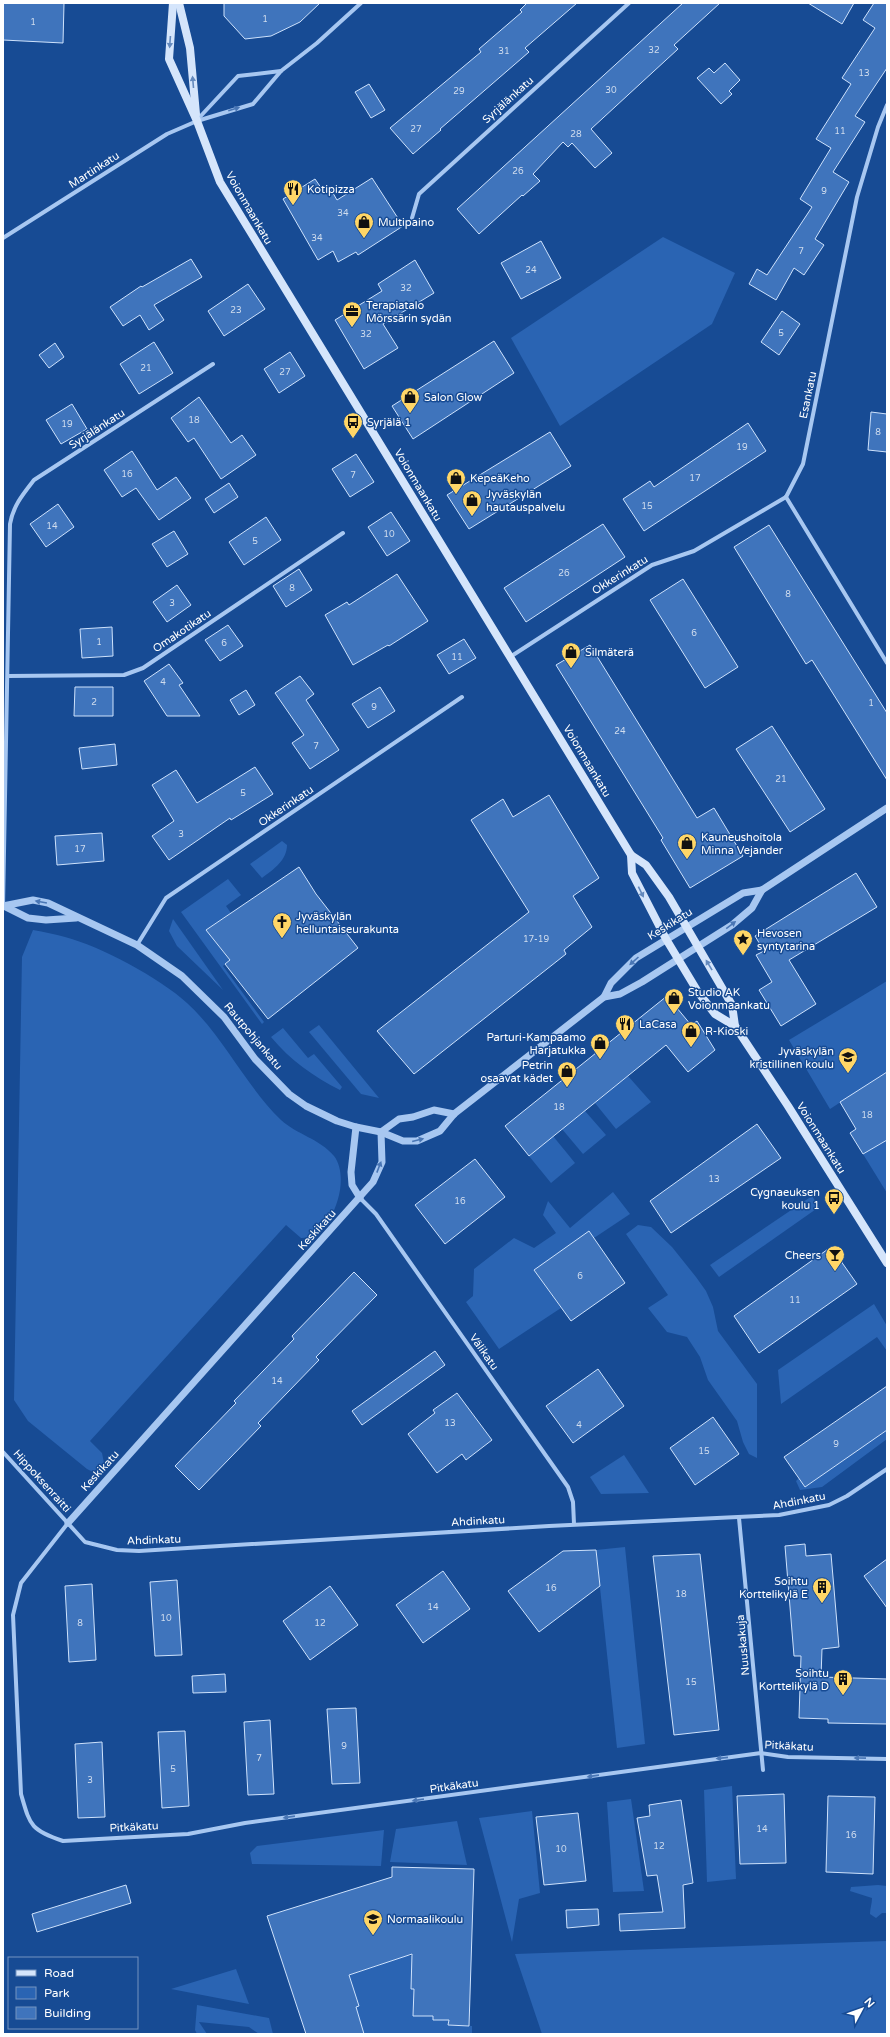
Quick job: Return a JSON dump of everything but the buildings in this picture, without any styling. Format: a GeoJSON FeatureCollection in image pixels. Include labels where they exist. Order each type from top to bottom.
{"type":"FeatureCollection","features":[{"type":"Feature","properties":{"kind":"main road","name":"Voionmaankatu"},"geometry":{"type":"LineString","coordinates":[[173,3],[169,59],[197,121],[220,182],[631,855],[646,865],[669,897],[732,1004],[735,1026]]}},
{"type":"Feature","properties":{"kind":"main road","name":"Voionmaankatu"},"geometry":{"type":"LineString","coordinates":[[178,3],[190,48],[197,121]]}},
{"type":"Feature","properties":{"kind":"main road","name":"Voionmaankatu"},"geometry":{"type":"LineString","coordinates":[[631,855],[632,873],[666,939],[698,992],[715,1014],[735,1026],[788,1106],[887,1263]]}},
{"type":"Feature","properties":{"kind":"street","name":"Martinkatu"},"geometry":{"type":"LineString","coordinates":[[3,238],[167,134],[197,121],[253,104],[281,71],[317,43],[361,3]]}},
{"type":"Feature","properties":{"kind":"street","name":"Syrjälänkatu"},"geometry":{"type":"LineString","coordinates":[[412,218],[419,194],[629,3]]}},
{"type":"Feature","properties":{"kind":"street"},"geometry":{"type":"LineString","coordinates":[[197,121],[238,76],[281,71]]}},
{"type":"Feature","properties":{"kind":"street","name":"Esankatu"},"geometry":{"type":"LineString","coordinates":[[786,497],[803,464],[857,197],[878,127],[887,105]]}},
{"type":"Feature","properties":{"kind":"street","name":"Syrjälänkatu"},"geometry":{"type":"LineString","coordinates":[[3,906],[10,524],[12,513],[34,480],[213,364]]}},
{"type":"Feature","properties":{"kind":"street"},"geometry":{"type":"LineString","coordinates":[[786,497],[887,663]]}},
{"type":"Feature","properties":{"kind":"street","name":"Okkerinkatu"},"geometry":{"type":"LineString","coordinates":[[510,657],[652,565],[694,551],[786,497]]}},
{"type":"Feature","properties":{"kind":"street","name":"Omakotikatu"},"geometry":{"type":"LineString","coordinates":[[8,676],[124,675],[143,668],[343,533]]}},
{"type":"Feature","properties":{"kind":"street","name":"Okkerinkatu"},"geometry":{"type":"LineString","coordinates":[[137,945],[166,898],[462,697]]}},
{"type":"Feature","properties":{"kind":"street","name":"Keskikatu"},"geometry":{"type":"LineString","coordinates":[[356,1128],[381,1132],[403,1141],[417,1141],[440,1132],[454,1114],[604,997],[611,983],[636,958],[686,926],[743,893],[762,890],[887,808]]}},
{"type":"Feature","properties":{"kind":"street","name":"Keskikatu"},"geometry":{"type":"LineString","coordinates":[[604,997],[620,994],[678,960],[732,925],[752,908],[762,890]]}},
{"type":"Feature","properties":{"kind":"street","name":"Rautpohjankatu"},"geometry":{"type":"LineString","coordinates":[[3,906],[33,900],[48,903],[76,918],[137,945],[182,976],[219,1012],[255,1059],[289,1094],[306,1106],[356,1128]]}},
{"type":"Feature","properties":{"kind":"street","name":"Rautpohjankatu"},"geometry":{"type":"LineString","coordinates":[[3,906],[28,918],[46,920],[76,918]]}},
{"type":"Feature","properties":{"kind":"street"},"geometry":{"type":"LineString","coordinates":[[381,1132],[399,1119],[413,1117],[434,1110],[454,1114]]}},
{"type":"Feature","properties":{"kind":"street"},"geometry":{"type":"LineString","coordinates":[[356,1128],[351,1172],[352,1185],[360,1198]]}},
{"type":"Feature","properties":{"kind":"street","name":"Keskikatu"},"geometry":{"type":"LineString","coordinates":[[29,1822],[21,1794],[13,1615],[21,1583],[68,1523],[373,1182],[382,1162],[381,1132]]}},
{"type":"Feature","properties":{"kind":"street","name":"Välikatu"},"geometry":{"type":"LineString","coordinates":[[360,1198],[376,1214],[568,1486],[573,1502],[574,1524]]}},
{"type":"Feature","properties":{"kind":"street","name":"Hippoksenraitti"},"geometry":{"type":"LineString","coordinates":[[3,1452],[68,1523]]}},
{"type":"Feature","properties":{"kind":"street","name":"Ahdinkatu"},"geometry":{"type":"LineString","coordinates":[[68,1523],[85,1542],[117,1550],[139,1551],[574,1524],[740,1518],[779,1515],[829,1505],[847,1496],[887,1469]]}},
{"type":"Feature","properties":{"kind":"street","name":"Nuuskakuja"},"geometry":{"type":"LineString","coordinates":[[740,1518],[762,1770]]}},
{"type":"Feature","properties":{"kind":"street","name":"Pitkäkatu"},"geometry":{"type":"LineString","coordinates":[[29,1822],[45,1835],[63,1841],[188,1834],[219,1829],[224,1826],[761,1753],[788,1756],[887,1759]]}},
{"type":"Feature","properties":{"kind":"green space"},"geometry":{"type":"Polygon","coordinates":[[[663,237],[735,273],[712,324],[560,426],[511,338],[663,237]]]}},
{"type":"Feature","properties":{"kind":"green space"},"geometry":{"type":"Polygon","coordinates":[[[282,841],[287,845],[285,855],[279,864],[262,878],[250,864],[282,841]]]}},
{"type":"Feature","properties":{"kind":"green space"},"geometry":{"type":"Polygon","coordinates":[[[228,879],[241,895],[226,906],[231,913],[206,930],[230,960],[223,966],[264,1022],[262,1024],[181,912],[228,879]]]}},
{"type":"Feature","properties":{"kind":"green space"},"geometry":{"type":"Polygon","coordinates":[[[173,919],[223,990],[177,946],[169,931],[173,919]]]}},
{"type":"Feature","properties":{"kind":"green space"},"geometry":{"type":"Polygon","coordinates":[[[33,930],[79,941],[112,955],[161,983],[175,993],[200,1016],[224,1046],[256,1092],[281,1120],[322,1145],[334,1156],[339,1166],[341,1179],[340,1192],[336,1206],[330,1218],[322,1228],[312,1235],[301,1238],[286,1225],[90,1441],[102,1453],[104,1463],[93,1472],[87,1469],[28,1421],[14,1400],[22,957],[33,930]]]}},
{"type":"Feature","properties":{"kind":"green space","name":"Jyväskylän kristillinen koulu"},"geometry":{"type":"Polygon","coordinates":[[[887,981],[887,1072],[830,1109],[789,1040],[887,981]]]}},
{"type":"Feature","properties":{"kind":"green space"},"geometry":{"type":"Polygon","coordinates":[[[319,1025],[379,1098],[361,1094],[309,1032],[319,1025]]]}},
{"type":"Feature","properties":{"kind":"green space"},"geometry":{"type":"Polygon","coordinates":[[[283,1028],[308,1058],[314,1054],[342,1087],[340,1090],[303,1067],[278,1045],[271,1037],[283,1028]]]}},
{"type":"Feature","properties":{"kind":"green space"},"geometry":{"type":"Polygon","coordinates":[[[628,1076],[651,1102],[616,1129],[595,1103],[628,1076]]]}},
{"type":"Feature","properties":{"kind":"green space"},"geometry":{"type":"Polygon","coordinates":[[[585,1111],[606,1135],[583,1154],[562,1129],[585,1111]]]}},
{"type":"Feature","properties":{"kind":"green space"},"geometry":{"type":"Polygon","coordinates":[[[553,1136],[575,1163],[551,1183],[529,1156],[553,1136]]]}},
{"type":"Feature","properties":{"kind":"green space"},"geometry":{"type":"Polygon","coordinates":[[[887,1140],[887,1193],[863,1154],[887,1140]]]}},
{"type":"Feature","properties":{"kind":"green space"},"geometry":{"type":"Polygon","coordinates":[[[613,1192],[630,1214],[594,1238],[534,1270],[561,1308],[499,1349],[466,1302],[473,1296],[474,1269],[514,1238],[534,1248],[556,1233],[543,1215],[548,1201],[570,1228],[613,1192]]]}},
{"type":"Feature","properties":{"kind":"green space"},"geometry":{"type":"Polygon","coordinates":[[[812,1196],[819,1207],[719,1277],[710,1265],[812,1196]]]}},
{"type":"Feature","properties":{"kind":"green space"},"geometry":{"type":"Polygon","coordinates":[[[638,1225],[651,1227],[672,1247],[696,1277],[706,1291],[713,1307],[718,1331],[757,1384],[757,1458],[749,1454],[743,1442],[737,1421],[708,1380],[700,1357],[687,1337],[667,1332],[648,1308],[668,1295],[626,1234],[638,1225]]]}},
{"type":"Feature","properties":{"kind":"green space"},"geometry":{"type":"Polygon","coordinates":[[[874,1304],[887,1326],[887,1351],[877,1337],[781,1404],[778,1370],[874,1304]]]}},
{"type":"Feature","properties":{"kind":"green space"},"geometry":{"type":"Polygon","coordinates":[[[887,1430],[887,1439],[822,1487],[800,1490],[796,1481],[799,1478],[805,1487],[887,1430]]]}},
{"type":"Feature","properties":{"kind":"green space"},"geometry":{"type":"Polygon","coordinates":[[[624,1455],[649,1493],[601,1494],[590,1477],[624,1455]]]}},
{"type":"Feature","properties":{"kind":"green space"},"geometry":{"type":"Polygon","coordinates":[[[625,1547],[645,1744],[617,1748],[596,1550],[625,1547]]]}},
{"type":"Feature","properties":{"kind":"green space"},"geometry":{"type":"Polygon","coordinates":[[[732,1786],[736,1879],[707,1882],[704,1790],[732,1786]]]}},
{"type":"Feature","properties":{"kind":"green space"},"geometry":{"type":"Polygon","coordinates":[[[631,1799],[644,1891],[613,1892],[607,1802],[631,1799]]]}},
{"type":"Feature","properties":{"kind":"green space"},"geometry":{"type":"Polygon","coordinates":[[[532,1811],[540,1893],[519,1899],[512,1942],[479,1818],[532,1811]]]}},
{"type":"Feature","properties":{"kind":"green space"},"geometry":{"type":"Polygon","coordinates":[[[457,1821],[467,1865],[390,1862],[396,1829],[457,1821]]]}},
{"type":"Feature","properties":{"kind":"green space"},"geometry":{"type":"Polygon","coordinates":[[[384,1830],[381,1866],[252,1864],[250,1853],[257,1846],[384,1830]]]}},
{"type":"Feature","properties":{"kind":"green space"},"geometry":{"type":"Polygon","coordinates":[[[878,1885],[887,1886],[887,1913],[882,1913],[876,1918],[870,1914],[872,1898],[850,1891],[851,1887],[878,1885]]]}},
{"type":"Feature","properties":{"kind":"green space"},"geometry":{"type":"Polygon","coordinates":[[[887,1941],[887,2034],[542,2034],[515,1954],[887,1941]]]}},
{"type":"Feature","properties":{"kind":"green space"},"geometry":{"type":"Polygon","coordinates":[[[377,1955],[415,1956],[418,1989],[414,1996],[413,2016],[433,2016],[434,2020],[442,2020],[449,2013],[449,2025],[472,2026],[472,2034],[362,2034],[352,2009],[359,2006],[346,1976],[380,1965],[377,1955]]]}},
{"type":"Feature","properties":{"kind":"green space"},"geometry":{"type":"Polygon","coordinates":[[[236,1969],[249,2004],[171,1989],[236,1969]]]}},
{"type":"Feature","properties":{"kind":"green space"},"geometry":{"type":"Polygon","coordinates":[[[197,2005],[269,2018],[273,2034],[259,2034],[249,2027],[199,2022],[207,2034],[197,2034],[195,2030],[197,2005]]]}},
{"type":"Feature","properties":{"kind":"place","name":"Kotipizza"},"geometry":{"type":"Point","coordinates":[293,206]}},
{"type":"Feature","properties":{"kind":"place","name":"Multipaino"},"geometry":{"type":"Point","coordinates":[364,239]}},
{"type":"Feature","properties":{"kind":"place","name":"Terapiatalo Mörssärin sydän"},"geometry":{"type":"Point","coordinates":[352,328]}},
{"type":"Feature","properties":{"kind":"place","name":"Salon Glow"},"geometry":{"type":"Point","coordinates":[410,414]}},
{"type":"Feature","properties":{"kind":"place","name":"Syrjälä 1"},"geometry":{"type":"Point","coordinates":[353,439]}},
{"type":"Feature","properties":{"kind":"place","name":"KepeäKeho"},"geometry":{"type":"Point","coordinates":[456,495]}},
{"type":"Feature","properties":{"kind":"place","name":"Jyväskylän hautauspalvelu"},"geometry":{"type":"Point","coordinates":[472,517]}},
{"type":"Feature","properties":{"kind":"place","name":"Silmäterä"},"geometry":{"type":"Point","coordinates":[571,669]}},
{"type":"Feature","properties":{"kind":"place","name":"Kauneushoitola Minna Vejander"},"geometry":{"type":"Point","coordinates":[687,860]}},
{"type":"Feature","properties":{"kind":"place","name":"Jyväskylän helluntaiseurakunta"},"geometry":{"type":"Point","coordinates":[282,939]}},
{"type":"Feature","properties":{"kind":"place","name":"Hevosen syntytarina"},"geometry":{"type":"Point","coordinates":[743,956]}},
{"type":"Feature","properties":{"kind":"place","name":"Studio AK Voionmaankatu"},"geometry":{"type":"Point","coordinates":[674,1015]}},
{"type":"Feature","properties":{"kind":"place","name":"LaCasa"},"geometry":{"type":"Point","coordinates":[625,1041]}},
{"type":"Feature","properties":{"kind":"place","name":"R-Kioski"},"geometry":{"type":"Point","coordinates":[691,1048]}},
{"type":"Feature","properties":{"kind":"place","name":"Parturi-Kampaamo Harjatukka"},"geometry":{"type":"Point","coordinates":[600,1060]}},
{"type":"Feature","properties":{"kind":"place","name":"Jyväskylän kristillinen koulu"},"geometry":{"type":"Point","coordinates":[848,1074]}},
{"type":"Feature","properties":{"kind":"place","name":"Petrin osaavat kädet"},"geometry":{"type":"Point","coordinates":[567,1088]}},
{"type":"Feature","properties":{"kind":"place","name":"Cygnaeuksen koulu 1"},"geometry":{"type":"Point","coordinates":[834,1215]}},
{"type":"Feature","properties":{"kind":"place","name":"Cheers"},"geometry":{"type":"Point","coordinates":[835,1272]}},
{"type":"Feature","properties":{"kind":"place","name":"Soihtu Korttelikylä E"},"geometry":{"type":"Point","coordinates":[822,1604]}},
{"type":"Feature","properties":{"kind":"place","name":"Soihtu Korttelikylä D"},"geometry":{"type":"Point","coordinates":[843,1696]}},
{"type":"Feature","properties":{"kind":"place","name":"Normaalikoulu"},"geometry":{"type":"Point","coordinates":[373,1936]}}]}
